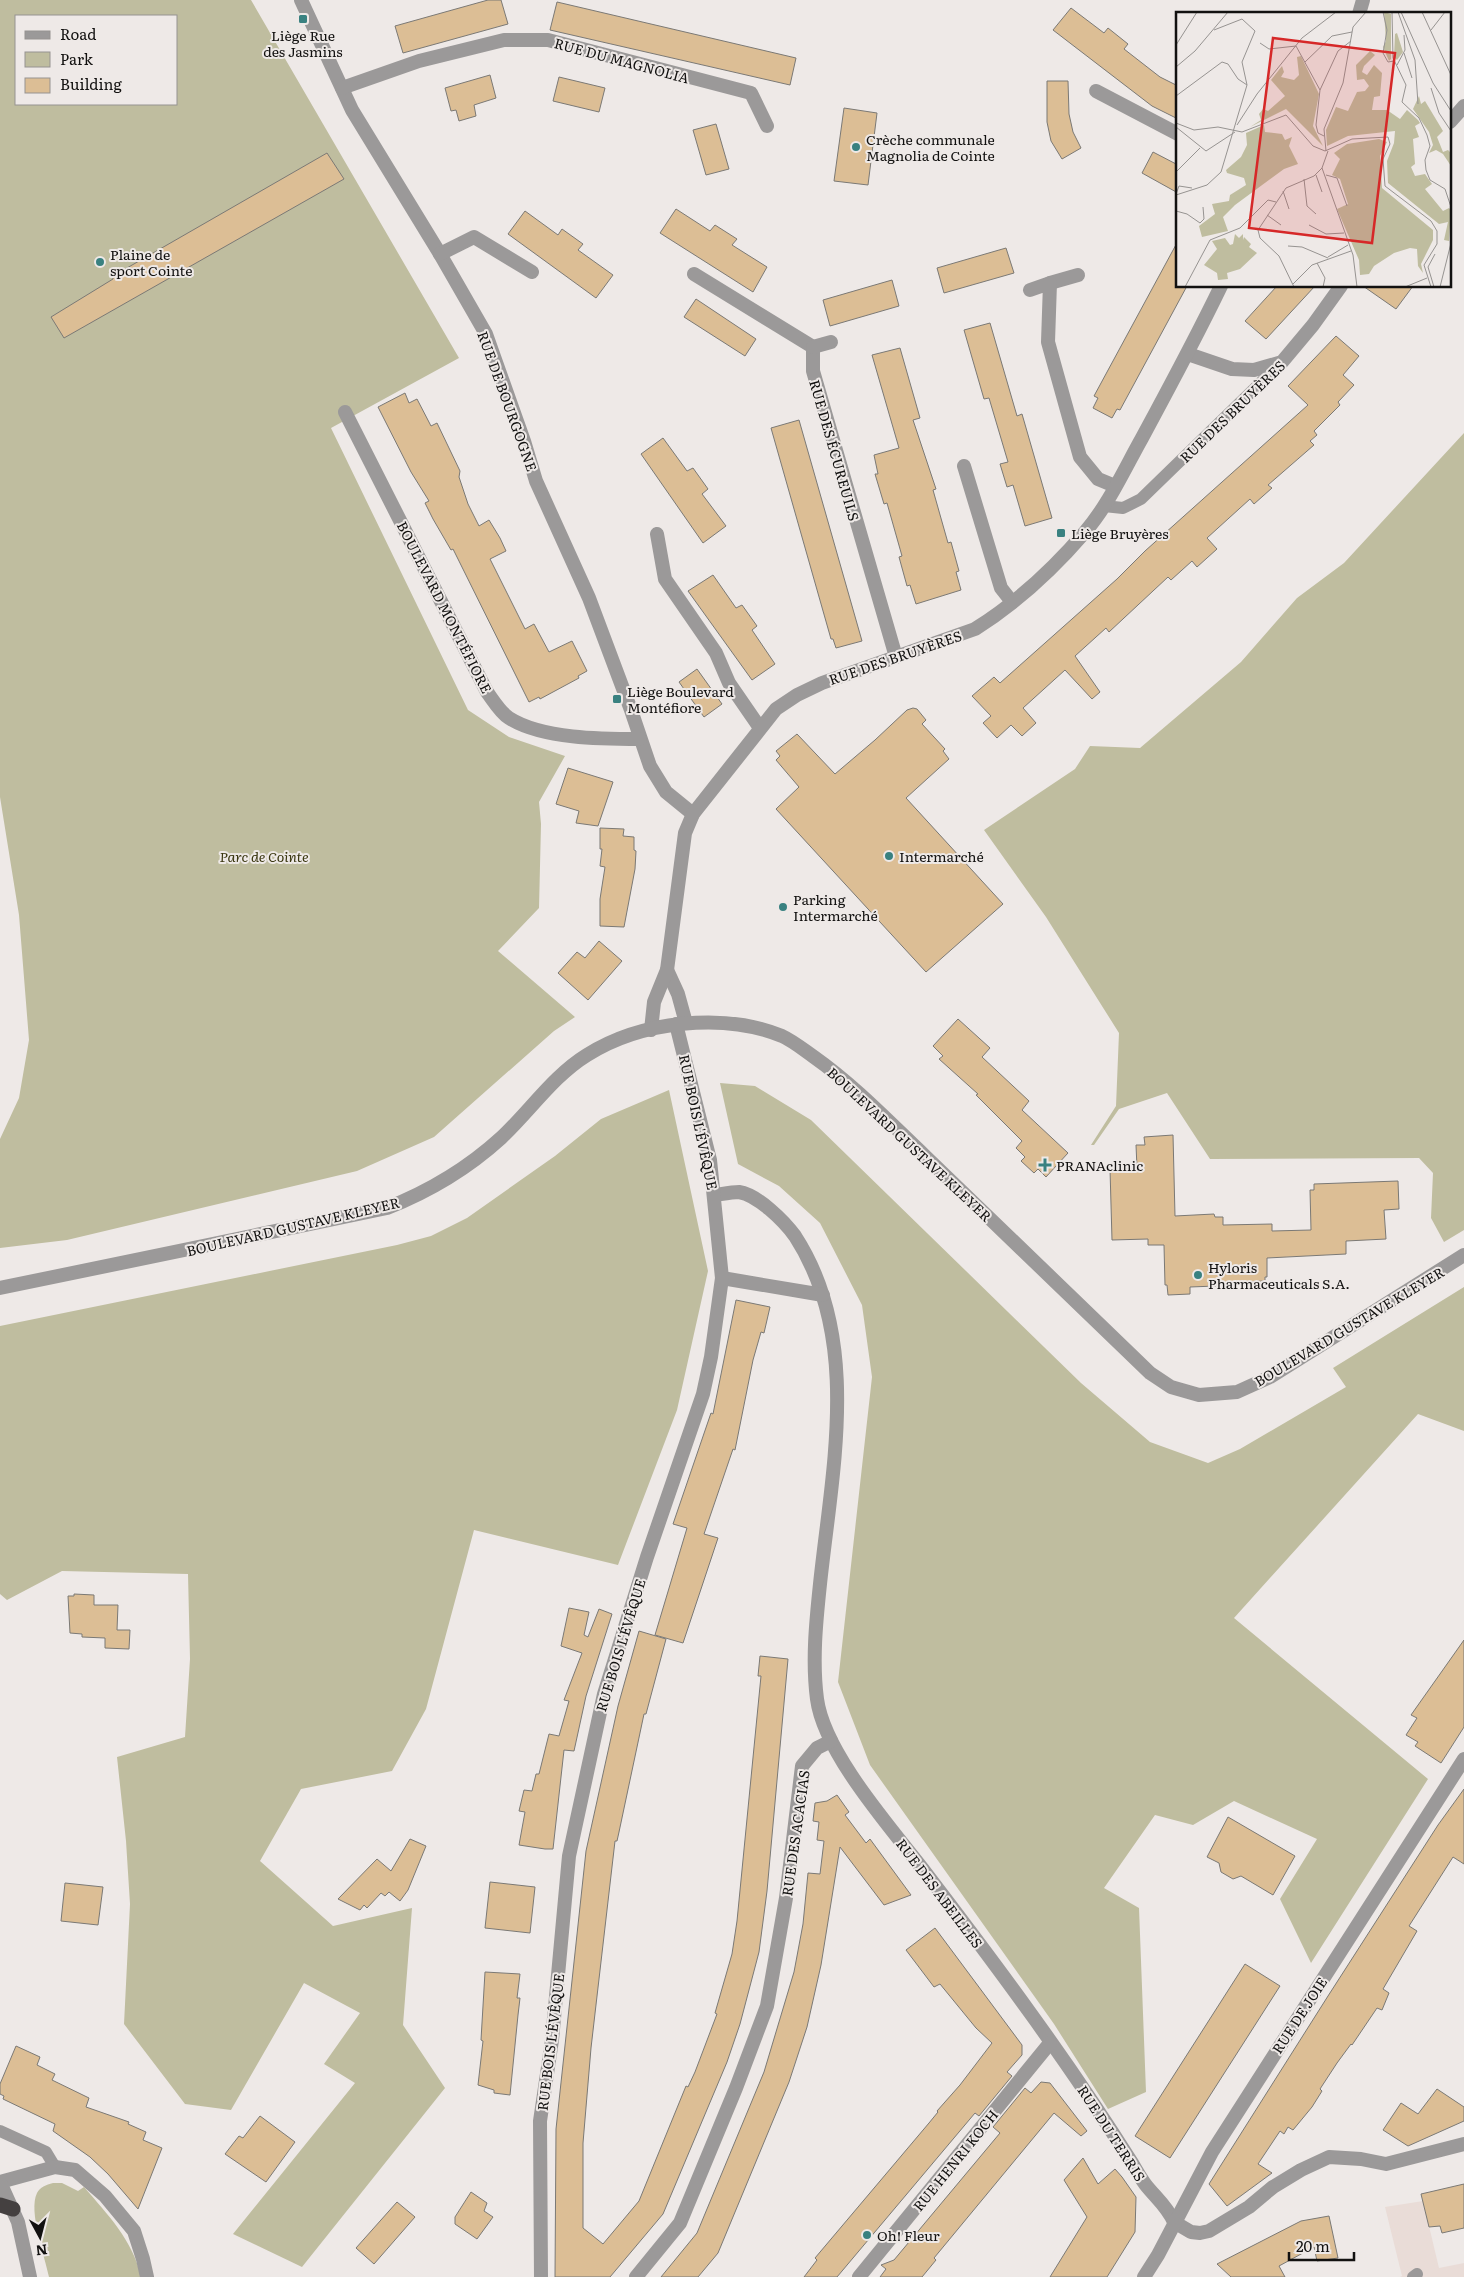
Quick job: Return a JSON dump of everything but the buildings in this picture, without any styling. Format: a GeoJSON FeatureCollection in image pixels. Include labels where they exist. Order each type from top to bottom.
{"type":"FeatureCollection","features":[{"type":"Feature","properties":{"kind":"street","name":"RUE DE BOURGOGNE"},"geometry":{"type":"LineString","coordinates":[[301,0],[352,110],[440,254],[489,343],[524,441],[536,481],[589,598],[640,739]]}},
{"type":"Feature","properties":{"kind":"street","name":"RUE DU MAGNOLIA"},"geometry":{"type":"LineString","coordinates":[[342,88],[419,61],[504,40],[548,40],[751,93],[767,126]]}},
{"type":"Feature","properties":{"kind":"street"},"geometry":{"type":"LineString","coordinates":[[1096,91],[1176,133]]}},
{"type":"Feature","properties":{"kind":"street"},"geometry":{"type":"LineString","coordinates":[[1452,120],[1464,106]]}},
{"type":"Feature","properties":{"kind":"street"},"geometry":{"type":"LineString","coordinates":[[440,254],[474,237],[532,272]]}},
{"type":"Feature","properties":{"kind":"street"},"geometry":{"type":"LineString","coordinates":[[694,274],[813,346],[831,342]]}},
{"type":"Feature","properties":{"kind":"street"},"geometry":{"type":"LineString","coordinates":[[1030,290],[1078,275]]}},
{"type":"Feature","properties":{"kind":"street"},"geometry":{"type":"LineString","coordinates":[[1050,283],[1048,342],[1080,458],[1098,479],[1116,486]]}},
{"type":"Feature","properties":{"kind":"street","name":"RUE DES BRUYÈRES"},"geometry":{"type":"LineString","coordinates":[[693,814],[760,728],[776,710],[796,695],[822,683],[974,629],[992,619],[1050,568],[1085,532],[1104,506],[1188,354],[1220,288]]}},
{"type":"Feature","properties":{"kind":"street","name":"RUE DES BRUYÈRES"},"geometry":{"type":"LineString","coordinates":[[1282,362],[1313,325],[1339,288]]}},
{"type":"Feature","properties":{"kind":"street","name":"RUE DES ÉCUREUILS"},"geometry":{"type":"LineString","coordinates":[[813,346],[813,372],[896,657]]}},
{"type":"Feature","properties":{"kind":"street"},"geometry":{"type":"LineString","coordinates":[[1188,354],[1232,370],[1254,370],[1282,362]]}},
{"type":"Feature","properties":{"kind":"street","name":"BOULEVARD MONTÉFIORE"},"geometry":{"type":"LineString","coordinates":[[345,412],[487,692],[507,717],[532,729],[598,739],[640,739]]}},
{"type":"Feature","properties":{"kind":"street"},"geometry":{"type":"LineString","coordinates":[[964,466],[1001,588],[1012,602]]}},
{"type":"Feature","properties":{"kind":"street"},"geometry":{"type":"LineString","coordinates":[[657,534],[665,579],[716,653],[729,683],[760,728]]}},
{"type":"Feature","properties":{"kind":"street"},"geometry":{"type":"LineString","coordinates":[[640,739],[650,766],[666,792],[693,814],[684,833],[667,970],[654,1002],[651,1030]]}},
{"type":"Feature","properties":{"kind":"street","name":"RUE BOIS L'ÉVÊQUE"},"geometry":{"type":"LineString","coordinates":[[541,2277],[540,2121],[552,2040],[569,1856],[604,1694],[647,1557],[703,1394],[711,1357],[722,1278],[715,1195],[681,1024],[678,994],[667,970]]}},
{"type":"Feature","properties":{"kind":"street","name":"BOULEVARD GUSTAVE KLEYER"},"geometry":{"type":"LineString","coordinates":[[0,1288],[387,1208],[420,1195],[454,1176],[500,1138],[560,1076],[588,1054],[612,1043],[651,1030],[681,1024],[714,1022],[744,1025],[782,1037],[833,1070],[911,1142],[1150,1373],[1172,1387],[1199,1395],[1237,1392],[1270,1377],[1464,1256]]}},
{"type":"Feature","properties":{"kind":"street"},"geometry":{"type":"LineString","coordinates":[[715,1195],[740,1192],[768,1207],[788,1227],[808,1257],[823,1295],[831,1327],[839,1389],[833,1467],[814,1639],[817,1702],[831,1741]]}},
{"type":"Feature","properties":{"kind":"street"},"geometry":{"type":"LineString","coordinates":[[722,1278],[823,1295]]}},
{"type":"Feature","properties":{"kind":"street","name":"RUE DES ABEILLES"},"geometry":{"type":"LineString","coordinates":[[831,1741],[865,1794],[1050,2043]]}},
{"type":"Feature","properties":{"kind":"street","name":"RUE DES ACACIAS"},"geometry":{"type":"LineString","coordinates":[[636,2277],[680,2223],[736,2088],[767,2006],[786,1898],[802,1766],[817,1748],[831,1741]]}},
{"type":"Feature","properties":{"kind":"street","name":"RUE DE JOIE"},"geometry":{"type":"LineString","coordinates":[[1144,2277],[1158,2255],[1212,2152],[1464,1759]]}},
{"type":"Feature","properties":{"kind":"street","name":"RUE DU TERRIS"},"geometry":{"type":"LineString","coordinates":[[1050,2043],[1104,2118],[1145,2184],[1168,2209],[1174,2222]]}},
{"type":"Feature","properties":{"kind":"street","name":"RUE HENRI KOCH"},"geometry":{"type":"LineString","coordinates":[[859,2277],[1050,2043]]}},
{"type":"Feature","properties":{"kind":"street"},"geometry":{"type":"LineString","coordinates":[[1174,2222],[1191,2232],[1209,2231],[1249,2207],[1273,2187],[1294,2174],[1330,2157],[1361,2159],[1386,2164],[1464,2144]]}},
{"type":"Feature","properties":{"kind":"street"},"geometry":{"type":"LineString","coordinates":[[30,2277],[0,2182],[55,2166],[74,2170],[105,2196],[134,2231],[147,2277]]}},
{"type":"Feature","properties":{"kind":"lane","name":"RUE DES BRUYÈRES"},"geometry":{"type":"LineString","coordinates":[[1104,506],[1122,508],[1141,499],[1282,362]]}},
{"type":"Feature","properties":{"kind":"lane"},"geometry":{"type":"LineString","coordinates":[[0,2130],[46,2152],[55,2166]]}},
{"type":"Feature","properties":{"kind":"shaded area"},"geometry":{"type":"Polygon","coordinates":[[[1423,2201],[1439,2268],[1464,2263],[1464,2277],[1400,2277],[1402,2276],[1385,2207],[1423,2201]]]}},
{"type":"Feature","properties":{"kind":"green space","name":"Parc de Cointe"},"geometry":{"type":"Polygon","coordinates":[[[0,0],[251,0],[459,358],[331,428],[468,710],[509,737],[565,756],[539,802],[541,824],[539,908],[498,951],[575,1017],[554,1031],[434,1137],[357,1171],[67,1240],[0,1248],[0,1139],[19,1098],[29,1040],[19,915],[0,797],[0,0]]]}},
{"type":"Feature","properties":{"kind":"green space"},"geometry":{"type":"Polygon","coordinates":[[[1464,433],[1464,1230],[1444,1242],[1431,1218],[1433,1173],[1419,1158],[1210,1159],[1167,1093],[1119,1109],[1094,1145],[1091,1145],[1116,1106],[1119,1033],[1046,917],[984,830],[1075,769],[1090,746],[1140,748],[1241,662],[1297,598],[1344,563],[1464,433]]]}},
{"type":"Feature","properties":{"kind":"green space"},"geometry":{"type":"Polygon","coordinates":[[[720,1083],[755,1086],[811,1120],[1081,1383],[1150,1442],[1208,1463],[1240,1449],[1346,1387],[1333,1368],[1464,1287],[1464,1431],[1418,1414],[1234,1618],[1428,1779],[1311,1963],[1280,1899],[1317,1839],[1234,1801],[1193,1825],[1155,1815],[1104,1888],[1139,1908],[1146,2092],[1108,2109],[1054,2024],[870,1765],[838,1682],[872,1377],[862,1305],[820,1223],[779,1186],[738,1164],[720,1083]]]}},
{"type":"Feature","properties":{"kind":"green space"},"geometry":{"type":"Polygon","coordinates":[[[669,1090],[708,1271],[677,1410],[618,1565],[474,1530],[426,1709],[392,1771],[301,1789],[260,1861],[333,1926],[412,1908],[403,2025],[445,2088],[302,2267],[233,2234],[355,2083],[324,2064],[360,2013],[304,1983],[231,2110],[185,2104],[124,2024],[130,1904],[126,1841],[117,1757],[185,1737],[190,1659],[188,1574],[62,1571],[7,1600],[0,1594],[0,1326],[397,1245],[431,1236],[467,1218],[555,1156],[601,1119],[669,1090]]]}},
{"type":"Feature","properties":{"kind":"green space"},"geometry":{"type":"Polygon","coordinates":[[[53,2183],[62,2183],[78,2191],[84,2187],[126,2239],[141,2277],[49,2277],[38,2234],[35,2201],[40,2189],[53,2183]]]}},
{"type":"Feature","properties":{"kind":"place","name":"Liège Rue des Jasmins"},"geometry":{"type":"Point","coordinates":[303,19]}},
{"type":"Feature","properties":{"kind":"place","name":"Crèche communale Magnolia de Cointe"},"geometry":{"type":"Point","coordinates":[856,147]}},
{"type":"Feature","properties":{"kind":"place","name":"Plaine de sport Cointe"},"geometry":{"type":"Point","coordinates":[100,262]}},
{"type":"Feature","properties":{"kind":"place","name":"Liège Bruyères"},"geometry":{"type":"Point","coordinates":[1061,533]}},
{"type":"Feature","properties":{"kind":"place","name":"Liège Boulevard Montéfiore"},"geometry":{"type":"Point","coordinates":[617,699]}},
{"type":"Feature","properties":{"kind":"place","name":"Intermarché"},"geometry":{"type":"Point","coordinates":[889,856]}},
{"type":"Feature","properties":{"kind":"place","name":"Parking Intermarché"},"geometry":{"type":"Point","coordinates":[783,907]}},
{"type":"Feature","properties":{"kind":"place","name":"PRANAclinic"},"geometry":{"type":"Point","coordinates":[1045,1165]}},
{"type":"Feature","properties":{"kind":"place","name":"Hyloris Pharmaceuticals S.A."},"geometry":{"type":"Point","coordinates":[1198,1275]}},
{"type":"Feature","properties":{"kind":"place","name":"Oh! Fleur"},"geometry":{"type":"Point","coordinates":[867,2235]}}]}
